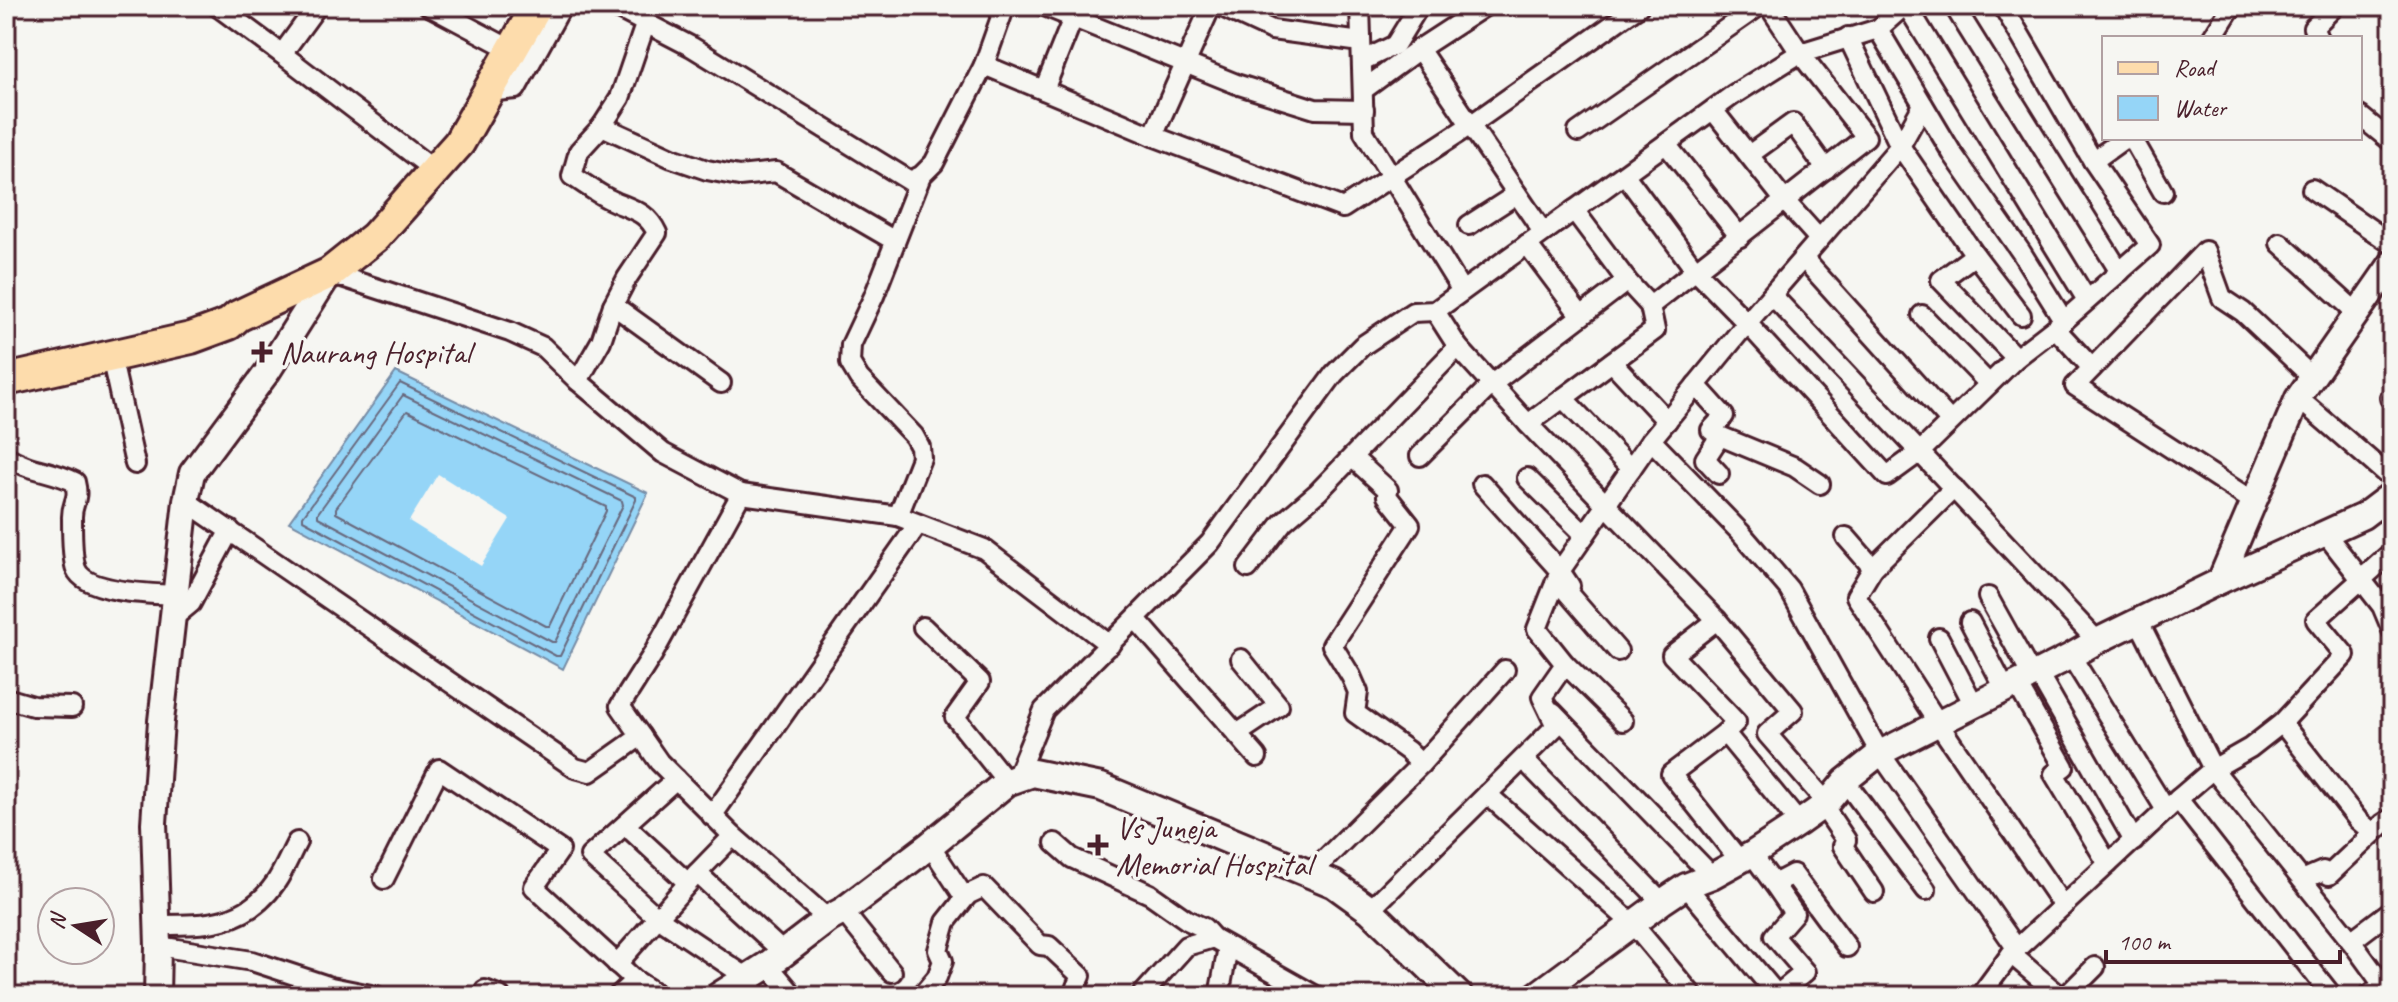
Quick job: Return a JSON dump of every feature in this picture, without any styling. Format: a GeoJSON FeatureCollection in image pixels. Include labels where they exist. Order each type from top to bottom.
{"type":"FeatureCollection","features":[{"type":"Feature","properties":{"kind":"main road"},"geometry":{"type":"LineString","coordinates":[[6,380],[191,338],[229,324],[238,316],[330,273],[375,237],[459,143],[537,6]]}},
{"type":"Feature","properties":{"kind":"main road"},"geometry":{"type":"LineString","coordinates":[[6,363],[227,314],[238,316]]}},
{"type":"Feature","properties":{"kind":"main road"},"geometry":{"type":"LineString","coordinates":[[719,996],[764,973],[1011,780],[1033,773],[1101,787],[1334,884],[1370,910],[1459,996]]}},
{"type":"Feature","properties":{"kind":"street"},"geometry":{"type":"LineString","coordinates":[[217,6],[434,170]]}},
{"type":"Feature","properties":{"kind":"street"},"geometry":{"type":"LineString","coordinates":[[282,54],[317,6]]}},
{"type":"Feature","properties":{"kind":"street"},"geometry":{"type":"LineString","coordinates":[[429,6],[512,50]]}},
{"type":"Feature","properties":{"kind":"street"},"geometry":{"type":"LineString","coordinates":[[487,92],[516,89],[562,6]]}},
{"type":"Feature","properties":{"kind":"street"},"geometry":{"type":"LineString","coordinates":[[613,6],[692,47],[910,181],[921,176],[934,163],[984,65],[1005,6]]}},
{"type":"Feature","properties":{"kind":"street"},"geometry":{"type":"LineString","coordinates":[[1044,6],[1239,85],[1315,109],[1364,110]]}},
{"type":"Feature","properties":{"kind":"street"},"geometry":{"type":"LineString","coordinates":[[1153,136],[1211,6]]}},
{"type":"Feature","properties":{"kind":"street"},"geometry":{"type":"LineString","coordinates":[[1220,6],[1272,30],[1362,52],[1395,45],[1419,6]]}},
{"type":"Feature","properties":{"kind":"street"},"geometry":{"type":"LineString","coordinates":[[1360,6],[1364,132],[1462,291]]}},
{"type":"Feature","properties":{"kind":"street"},"geometry":{"type":"LineString","coordinates":[[1363,90],[1485,6]]}},
{"type":"Feature","properties":{"kind":"street"},"geometry":{"type":"LineString","coordinates":[[984,65],[1153,136],[1343,208],[1469,126],[1639,6]]}},
{"type":"Feature","properties":{"kind":"street"},"geometry":{"type":"LineString","coordinates":[[1578,132],[1759,6]]}},
{"type":"Feature","properties":{"kind":"street"},"geometry":{"type":"LineString","coordinates":[[1650,306],[1866,137],[1800,53],[1769,6]]}},
{"type":"Feature","properties":{"kind":"street"},"geometry":{"type":"LineString","coordinates":[[923,627],[980,682],[955,717],[1011,780],[1044,710],[1210,543],[1343,365],[1362,346],[1413,312],[1435,311],[1713,110],[1800,53],[1878,29],[1905,6],[2087,300]]}},
{"type":"Feature","properties":{"kind":"street"},"geometry":{"type":"LineString","coordinates":[[1954,6],[2120,272]]}},
{"type":"Feature","properties":{"kind":"street"},"geometry":{"type":"LineString","coordinates":[[1625,175],[1696,271],[1887,476],[1920,452],[2016,358],[2059,325],[2150,245],[2093,161],[2003,6]]}},
{"type":"Feature","properties":{"kind":"street"},"geometry":{"type":"LineString","coordinates":[[2213,36],[2232,6]]}},
{"type":"Feature","properties":{"kind":"street"},"geometry":{"type":"LineString","coordinates":[[2317,36],[2313,28],[2335,6]]}},
{"type":"Feature","properties":{"kind":"street"},"geometry":{"type":"LineString","coordinates":[[1044,90],[1073,18]]}},
{"type":"Feature","properties":{"kind":"street"},"geometry":{"type":"LineString","coordinates":[[578,381],[601,341],[613,305],[657,233],[652,221],[635,209],[610,199],[572,176],[579,151],[602,126],[620,98],[646,22]]}},
{"type":"Feature","properties":{"kind":"street"},"geometry":{"type":"LineString","coordinates":[[1878,29],[1952,153],[2021,252],[2059,325],[2092,368]]}},
{"type":"Feature","properties":{"kind":"street"},"geometry":{"type":"LineString","coordinates":[[1848,37],[1900,146],[1975,255],[2021,315]]}},
{"type":"Feature","properties":{"kind":"street"},"geometry":{"type":"LineString","coordinates":[[1419,49],[1543,232]]}},
{"type":"Feature","properties":{"kind":"street"},"geometry":{"type":"LineString","coordinates":[[1623,721],[1565,664],[1537,629],[1560,571],[1651,440],[1900,146],[1923,105]]}},
{"type":"Feature","properties":{"kind":"street"},"geometry":{"type":"LineString","coordinates":[[1713,110],[1819,239]]}},
{"type":"Feature","properties":{"kind":"street"},"geometry":{"type":"LineString","coordinates":[[2362,118],[2392,142]]}},
{"type":"Feature","properties":{"kind":"street"},"geometry":{"type":"LineString","coordinates":[[1749,155],[1793,123],[1826,169]]}},
{"type":"Feature","properties":{"kind":"street"},"geometry":{"type":"LineString","coordinates":[[602,126],[672,158],[707,170],[739,176],[776,172],[895,241]]}},
{"type":"Feature","properties":{"kind":"street"},"geometry":{"type":"LineString","coordinates":[[2093,161],[2122,140]]}},
{"type":"Feature","properties":{"kind":"street"},"geometry":{"type":"LineString","coordinates":[[2133,140],[2163,192]]}},
{"type":"Feature","properties":{"kind":"street"},"geometry":{"type":"LineString","coordinates":[[1666,144],[1740,237]]}},
{"type":"Feature","properties":{"kind":"street"},"geometry":{"type":"LineString","coordinates":[[898,516],[921,458],[920,447],[914,436],[859,378],[850,363],[851,345],[874,296],[921,176]]}},
{"type":"Feature","properties":{"kind":"street"},"geometry":{"type":"LineString","coordinates":[[2312,189],[2392,244]]}},
{"type":"Feature","properties":{"kind":"street"},"geometry":{"type":"LineString","coordinates":[[1469,225],[1517,194]]}},
{"type":"Feature","properties":{"kind":"street"},"geometry":{"type":"LineString","coordinates":[[1528,424],[1655,330],[1650,306],[1627,281],[1574,210]]}},
{"type":"Feature","properties":{"kind":"street"},"geometry":{"type":"LineString","coordinates":[[2280,243],[2357,313]]}},
{"type":"Feature","properties":{"kind":"street"},"geometry":{"type":"LineString","coordinates":[[1527,244],[1581,316]]}},
{"type":"Feature","properties":{"kind":"street"},"geometry":{"type":"LineString","coordinates":[[2254,502],[2075,386],[2205,251],[2222,298],[2243,312],[2312,377]]}},
{"type":"Feature","properties":{"kind":"street"},"geometry":{"type":"LineString","coordinates":[[1975,255],[1941,280],[2016,358]]}},
{"type":"Feature","properties":{"kind":"street"},"geometry":{"type":"LineString","coordinates":[[1804,259],[1950,421]]}},
{"type":"Feature","properties":{"kind":"street"},"geometry":{"type":"LineString","coordinates":[[2220,581],[2298,398],[2392,263]]}},
{"type":"Feature","properties":{"kind":"street"},"geometry":{"type":"LineString","coordinates":[[157,996],[154,823],[161,721],[186,501],[192,473],[268,371],[330,273],[510,332],[543,347],[663,453],[741,494],[898,516],[984,549],[1110,645]]}},
{"type":"Feature","properties":{"kind":"street"},"geometry":{"type":"LineString","coordinates":[[1420,456],[1492,384],[1627,281]]}},
{"type":"Feature","properties":{"kind":"street"},"geometry":{"type":"LineString","coordinates":[[1772,295],[2097,641]]}},
{"type":"Feature","properties":{"kind":"street"},"geometry":{"type":"LineString","coordinates":[[613,305],[721,383]]}},
{"type":"Feature","properties":{"kind":"street"},"geometry":{"type":"LineString","coordinates":[[1435,311],[1458,347],[1717,620],[1793,711],[1767,734],[1825,804],[1846,840],[1843,846],[1874,892]]}},
{"type":"Feature","properties":{"kind":"street"},"geometry":{"type":"LineString","coordinates":[[1922,315],[1989,384]]}},
{"type":"Feature","properties":{"kind":"street"},"geometry":{"type":"LineString","coordinates":[[1248,568],[1283,522],[1318,492],[1458,347]]}},
{"type":"Feature","properties":{"kind":"street"},"geometry":{"type":"LineString","coordinates":[[111,356],[135,464]]}},
{"type":"Feature","properties":{"kind":"street"},"geometry":{"type":"LineString","coordinates":[[1612,362],[1667,421]]}},
{"type":"Feature","properties":{"kind":"street"},"geometry":{"type":"LineString","coordinates":[[1696,385],[1724,416],[1711,430],[1795,467],[1820,484]]}},
{"type":"Feature","properties":{"kind":"street"},"geometry":{"type":"LineString","coordinates":[[1563,398],[1631,469]]}},
{"type":"Feature","properties":{"kind":"street"},"geometry":{"type":"LineString","coordinates":[[2298,398],[2392,479]]}},
{"type":"Feature","properties":{"kind":"street"},"geometry":{"type":"LineString","coordinates":[[1719,474],[1705,459],[1720,436]]}},
{"type":"Feature","properties":{"kind":"street"},"geometry":{"type":"LineString","coordinates":[[1651,440],[1741,533],[1789,589],[1880,753],[2014,952],[2060,996]]}},
{"type":"Feature","properties":{"kind":"street"},"geometry":{"type":"LineString","coordinates":[[6,456],[21,466],[75,482],[78,495],[71,513],[76,568],[82,577],[119,592],[174,606],[191,603],[230,530]]}},
{"type":"Feature","properties":{"kind":"street"},"geometry":{"type":"LineString","coordinates":[[1352,457],[1388,490],[1387,496],[1410,525],[1332,645],[1358,692],[1355,713],[1421,764]]}},
{"type":"Feature","properties":{"kind":"street"},"geometry":{"type":"LineString","coordinates":[[1527,478],[1585,535]]}},
{"type":"Feature","properties":{"kind":"street"},"geometry":{"type":"LineString","coordinates":[[1482,484],[1560,571],[1570,586],[1566,591],[1618,651]]}},
{"type":"Feature","properties":{"kind":"street"},"geometry":{"type":"LineString","coordinates":[[1954,488],[1873,568],[1856,596],[2063,906]]}},
{"type":"Feature","properties":{"kind":"street"},"geometry":{"type":"LineString","coordinates":[[741,494],[653,654],[620,706],[659,762],[712,816],[733,836],[836,915],[892,972]]}},
{"type":"Feature","properties":{"kind":"street"},"geometry":{"type":"LineString","coordinates":[[186,501],[575,768],[590,772],[641,736]]}},
{"type":"Feature","properties":{"kind":"street"},"geometry":{"type":"LineString","coordinates":[[1535,996],[1686,886],[1712,876],[1799,823],[1825,804],[1845,781],[1880,753],[2220,581],[2387,506]]}},
{"type":"Feature","properties":{"kind":"street"},"geometry":{"type":"LineString","coordinates":[[712,816],[918,524]]}},
{"type":"Feature","properties":{"kind":"street"},"geometry":{"type":"LineString","coordinates":[[2325,533],[2382,606],[2392,630]]}},
{"type":"Feature","properties":{"kind":"street"},"geometry":{"type":"LineString","coordinates":[[1846,537],[1873,568]]}},
{"type":"Feature","properties":{"kind":"street"},"geometry":{"type":"LineString","coordinates":[[1980,996],[2014,952],[2172,804],[2213,769],[2250,748],[2282,723],[2345,655],[2316,620],[2392,552]]}},
{"type":"Feature","properties":{"kind":"street"},"geometry":{"type":"LineString","coordinates":[[1988,597],[2064,767],[2054,774],[2108,864]]}},
{"type":"Feature","properties":{"kind":"street"},"geometry":{"type":"LineString","coordinates":[[1136,619],[1257,757]]}},
{"type":"Feature","properties":{"kind":"street"},"geometry":{"type":"LineString","coordinates":[[1686,886],[1778,995],[1805,972],[1774,936],[1794,913],[1774,884],[1671,774],[1736,722],[1672,655],[1717,620]]}},
{"type":"Feature","properties":{"kind":"street"},"geometry":{"type":"LineString","coordinates":[[1970,622],[2023,680],[2134,841]]}},
{"type":"Feature","properties":{"kind":"street"},"geometry":{"type":"LineString","coordinates":[[2139,622],[2213,769],[2383,985],[2368,996]]}},
{"type":"Feature","properties":{"kind":"street"},"geometry":{"type":"LineString","coordinates":[[1939,638],[1974,705]]}},
{"type":"Feature","properties":{"kind":"street"},"geometry":{"type":"LineString","coordinates":[[2071,656],[2172,804],[2332,996]]}},
{"type":"Feature","properties":{"kind":"street"},"geometry":{"type":"LineString","coordinates":[[1237,734],[1279,706],[1241,659]]}},
{"type":"Feature","properties":{"kind":"street"},"geometry":{"type":"LineString","coordinates":[[1370,910],[1556,726],[1542,697],[1565,664]]}},
{"type":"Feature","properties":{"kind":"street"},"geometry":{"type":"LineString","coordinates":[[1310,874],[1421,764],[1505,670]]}},
{"type":"Feature","properties":{"kind":"street"},"geometry":{"type":"LineString","coordinates":[[6,698],[33,706],[72,707]]}},
{"type":"Feature","properties":{"kind":"street"},"geometry":{"type":"LineString","coordinates":[[1546,704],[1712,876]]}},
{"type":"Feature","properties":{"kind":"street"},"geometry":{"type":"LineString","coordinates":[[2282,723],[2358,820],[2373,833]]}},
{"type":"Feature","properties":{"kind":"street"},"geometry":{"type":"LineString","coordinates":[[1725,733],[1799,823]]}},
{"type":"Feature","properties":{"kind":"street"},"geometry":{"type":"LineString","coordinates":[[1523,759],[1662,902]]}},
{"type":"Feature","properties":{"kind":"street"},"geometry":{"type":"LineString","coordinates":[[384,879],[439,769],[560,850],[534,887],[635,980],[660,996]]}},
{"type":"Feature","properties":{"kind":"street"},"geometry":{"type":"LineString","coordinates":[[676,779],[590,856],[658,918],[764,973],[794,996]]}},
{"type":"Feature","properties":{"kind":"street"},"geometry":{"type":"LineString","coordinates":[[1845,781],[1926,890]]}},
{"type":"Feature","properties":{"kind":"street"},"geometry":{"type":"LineString","coordinates":[[1487,794],[1632,923],[1693,996]]}},
{"type":"Feature","properties":{"kind":"street"},"geometry":{"type":"LineString","coordinates":[[2302,880],[2323,871],[2329,875],[2392,818]]}},
{"type":"Feature","properties":{"kind":"street"},"geometry":{"type":"LineString","coordinates":[[625,825],[693,878],[764,973]]}},
{"type":"Feature","properties":{"kind":"street"},"geometry":{"type":"LineString","coordinates":[[617,964],[733,836]]}},
{"type":"Feature","properties":{"kind":"street"},"geometry":{"type":"LineString","coordinates":[[158,935],[228,920],[246,911],[276,882],[297,842]]}},
{"type":"Feature","properties":{"kind":"street"},"geometry":{"type":"LineString","coordinates":[[1055,843],[1072,858],[1150,894],[1221,942],[1316,996]]}},
{"type":"Feature","properties":{"kind":"street"},"geometry":{"type":"LineString","coordinates":[[930,845],[965,898]]}},
{"type":"Feature","properties":{"kind":"street"},"geometry":{"type":"LineString","coordinates":[[1774,884],[1793,874],[1847,947]]}},
{"type":"Feature","properties":{"kind":"street"},"geometry":{"type":"LineString","coordinates":[[921,996],[937,977],[943,961],[938,950],[946,922],[969,894],[984,887],[1040,945],[1049,946],[1081,976],[1076,987],[1083,996],[1090,991],[1097,996]]}},
{"type":"Feature","properties":{"kind":"street"},"geometry":{"type":"LineString","coordinates":[[2351,941],[2392,910]]}},
{"type":"Feature","properties":{"kind":"street"},"geometry":{"type":"LineString","coordinates":[[158,935],[331,987],[376,996]]}},
{"type":"Feature","properties":{"kind":"street"},"geometry":{"type":"LineString","coordinates":[[1141,996],[1186,946],[1221,942]]}},
{"type":"Feature","properties":{"kind":"street"},"geometry":{"type":"LineString","coordinates":[[1219,996],[1221,942]]}},
{"type":"Feature","properties":{"kind":"street"},"geometry":{"type":"LineString","coordinates":[[2066,996],[2095,967]]}},
{"type":"Feature","properties":{"kind":"street"},"geometry":{"type":"LineString","coordinates":[[618,996],[635,980]]}},
{"type":"Feature","properties":{"kind":"water"},"geometry":{"type":"Polygon","coordinates":[[[396,372],[648,493],[563,669],[289,522],[396,372]]]}},
{"type":"Feature","properties":{"kind":"pier"},"geometry":{"type":"Polygon","coordinates":[[[438,474],[510,519],[481,566],[409,521],[438,474]]]}},
{"type":"Feature","properties":{"kind":"place","name":"Naurang Hospital"},"geometry":{"type":"Point","coordinates":[262,352]}},
{"type":"Feature","properties":{"kind":"place","name":"Vs Juneja Memorial Hospital"},"geometry":{"type":"Point","coordinates":[1098,845]}}]}
